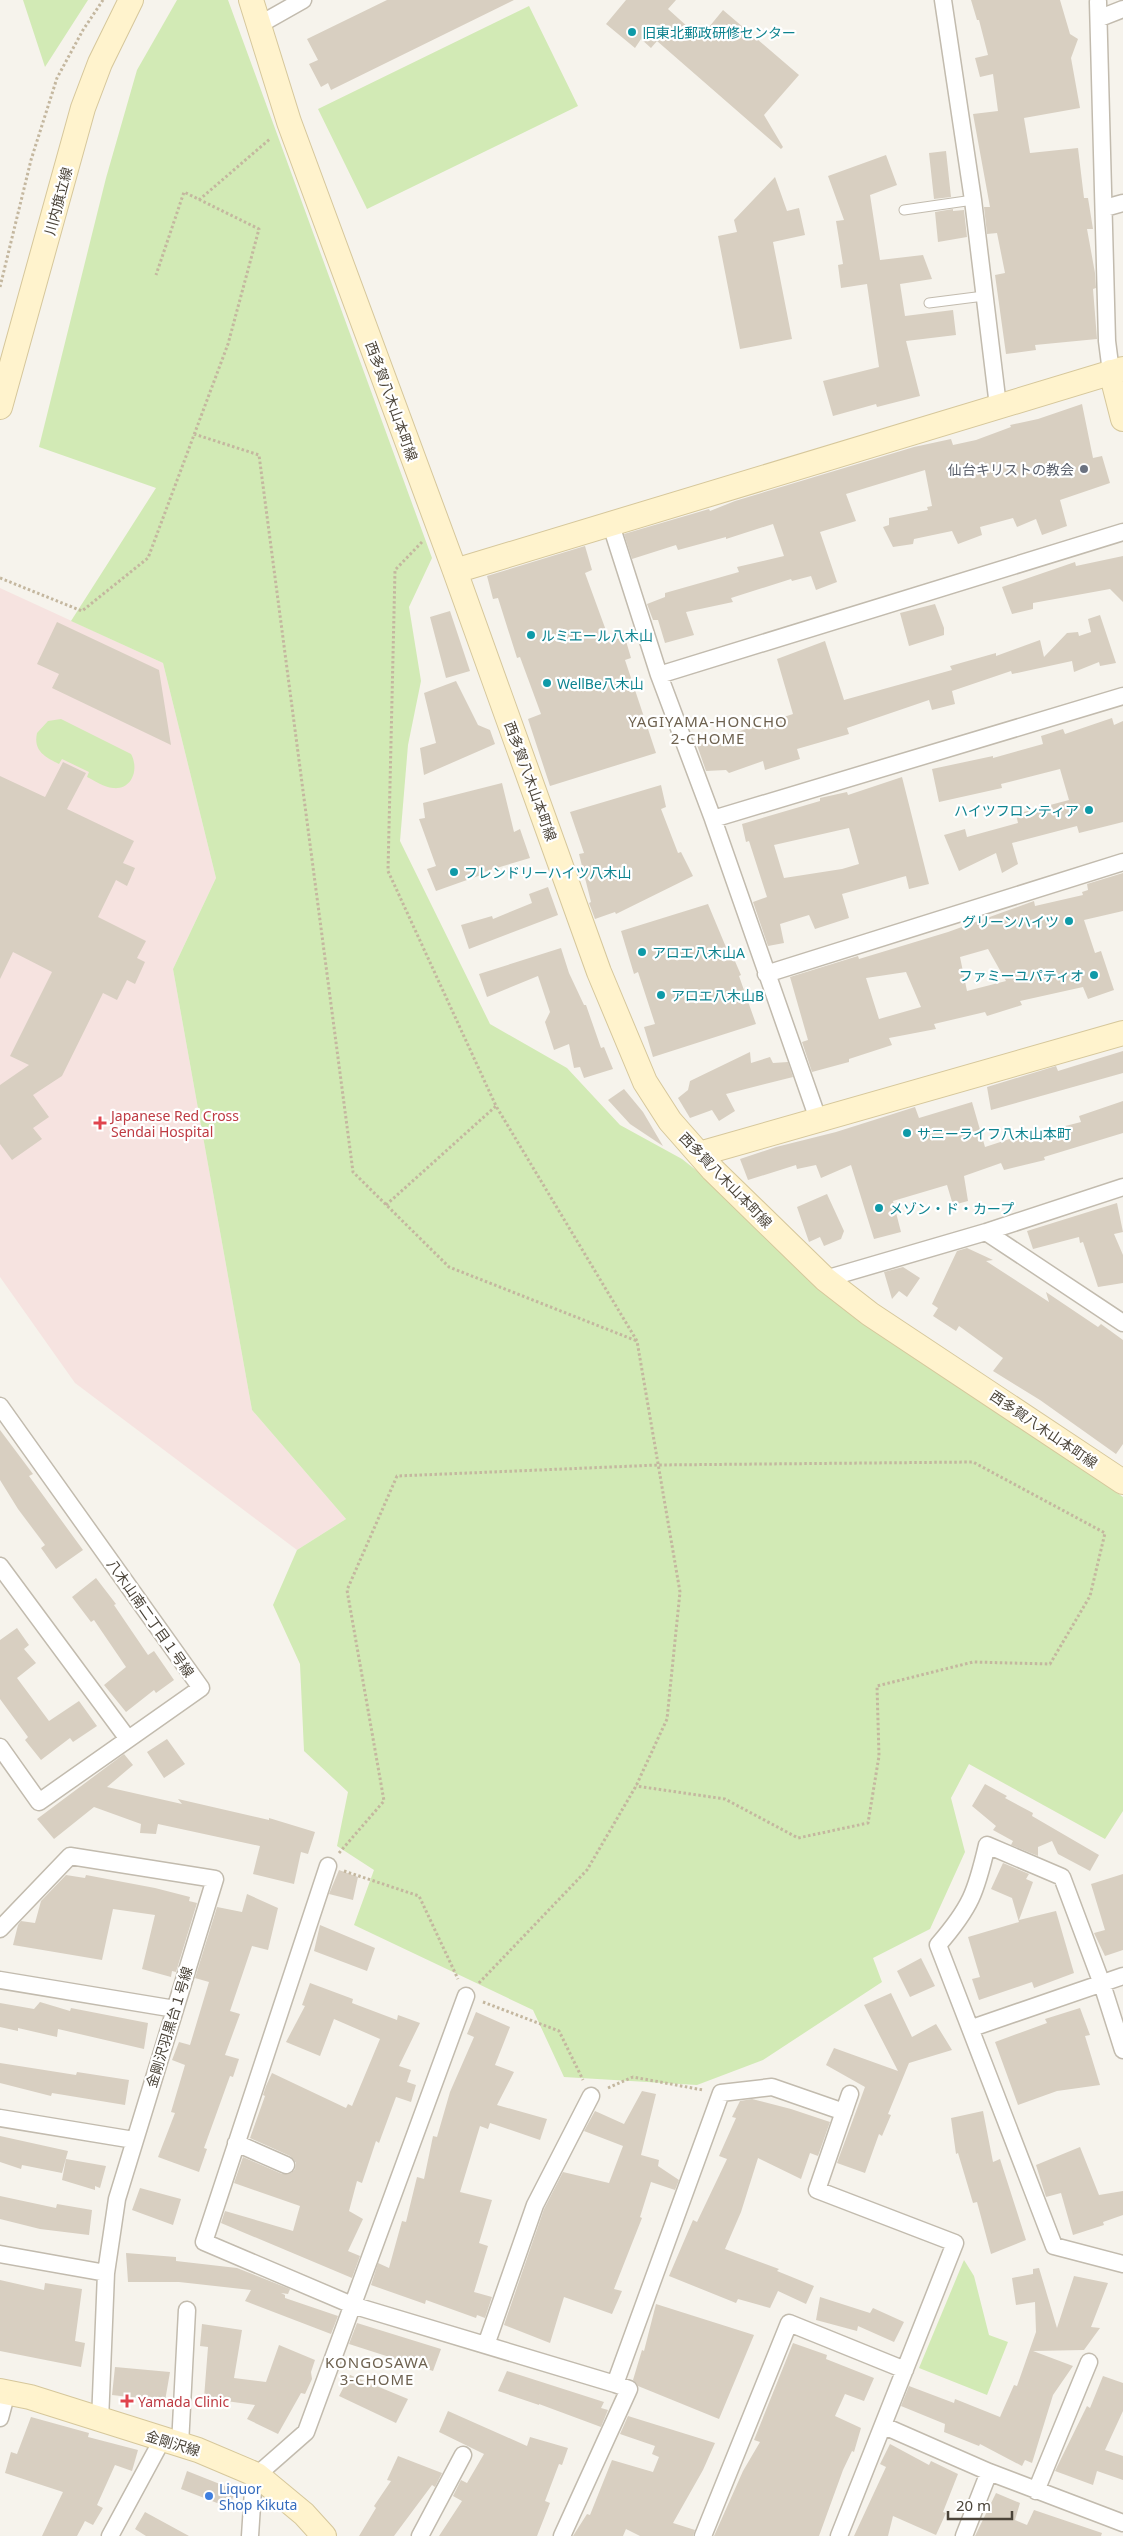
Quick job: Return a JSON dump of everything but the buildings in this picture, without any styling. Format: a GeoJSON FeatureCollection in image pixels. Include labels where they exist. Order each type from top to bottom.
{"type":"FeatureCollection","features":[{"type":"Feature","properties":{"kind":"street","name":"川内旗立線"},"geometry":{"type":"LineString","coordinates":[[0,407],[83,108],[100,63],[131,0]]}},
{"type":"Feature","properties":{"kind":"street","name":"西多賀八木山本町線"},"geometry":{"type":"LineString","coordinates":[[251,0],[289,122],[439,526],[619,1025],[645,1082],[670,1121],[699,1154],[825,1279],[870,1314],[1123,1482]]}},
{"type":"Feature","properties":{"kind":"street"},"geometry":{"type":"LineString","coordinates":[[258,26],[303,0]]}},
{"type":"Feature","properties":{"kind":"street"},"geometry":{"type":"LineString","coordinates":[[943,0],[973,200],[998,406]]}},
{"type":"Feature","properties":{"kind":"street"},"geometry":{"type":"LineString","coordinates":[[1123,9],[1099,10],[1107,341],[1117,370],[1123,419]]}},
{"type":"Feature","properties":{"kind":"street"},"geometry":{"type":"LineString","coordinates":[[1105,208],[1123,203]]}},
{"type":"Feature","properties":{"kind":"street"},"geometry":{"type":"LineString","coordinates":[[455,570],[612,525],[1117,370]]}},
{"type":"Feature","properties":{"kind":"street"},"geometry":{"type":"LineString","coordinates":[[612,525],[659,675],[713,819],[819,1122]]}},
{"type":"Feature","properties":{"kind":"street"},"geometry":{"type":"LineString","coordinates":[[659,675],[1123,532]]}},
{"type":"Feature","properties":{"kind":"street"},"geometry":{"type":"LineString","coordinates":[[713,819],[1123,696]]}},
{"type":"Feature","properties":{"kind":"street"},"geometry":{"type":"LineString","coordinates":[[766,974],[1123,862]]}},
{"type":"Feature","properties":{"kind":"street"},"geometry":{"type":"LineString","coordinates":[[699,1154],[819,1122],[1123,1033]]}},
{"type":"Feature","properties":{"kind":"street"},"geometry":{"type":"LineString","coordinates":[[825,1279],[986,1232],[1123,1187]]}},
{"type":"Feature","properties":{"kind":"street"},"geometry":{"type":"LineString","coordinates":[[986,1232],[1123,1323]]}},
{"type":"Feature","properties":{"kind":"street","name":"八木山南二丁目１号線"},"geometry":{"type":"LineString","coordinates":[[0,1406],[201,1688],[39,1802],[0,1747]]}},
{"type":"Feature","properties":{"kind":"street"},"geometry":{"type":"LineString","coordinates":[[0,1566],[128,1740]]}},
{"type":"Feature","properties":{"kind":"street"},"geometry":{"type":"LineString","coordinates":[[1123,2050],[1102,1984],[1062,1877],[987,1844],[977,1889],[961,1918],[938,1945],[972,2028],[1054,2246],[1123,2264]]}},
{"type":"Feature","properties":{"kind":"street","name":"金剛沢羽黒台１号線"},"geometry":{"type":"LineString","coordinates":[[0,1929],[70,1856],[215,1879],[117,2199],[106,2273],[100,2421]]}},
{"type":"Feature","properties":{"kind":"street"},"geometry":{"type":"LineString","coordinates":[[328,1866],[204,2242],[352,2305],[629,2389],[562,2536]]}},
{"type":"Feature","properties":{"kind":"street"},"geometry":{"type":"LineString","coordinates":[[972,2028],[1123,1976]]}},
{"type":"Feature","properties":{"kind":"street"},"geometry":{"type":"LineString","coordinates":[[0,1980],[175,2009]]}},
{"type":"Feature","properties":{"kind":"street"},"geometry":{"type":"LineString","coordinates":[[250,2536],[253,2490],[257,2475],[306,2432],[466,1996]]}},
{"type":"Feature","properties":{"kind":"street"},"geometry":{"type":"LineString","coordinates":[[615,2384],[721,2093],[772,2087],[844,2112]]}},
{"type":"Feature","properties":{"kind":"street"},"geometry":{"type":"LineString","coordinates":[[839,2536],[955,2244],[817,2190],[850,2094]]}},
{"type":"Feature","properties":{"kind":"street"},"geometry":{"type":"LineString","coordinates":[[486,2345],[534,2205],[591,2096]]}},
{"type":"Feature","properties":{"kind":"street"},"geometry":{"type":"LineString","coordinates":[[0,2118],[134,2140]]}},
{"type":"Feature","properties":{"kind":"street"},"geometry":{"type":"LineString","coordinates":[[236,2143],[286,2165]]}},
{"type":"Feature","properties":{"kind":"street"},"geometry":{"type":"LineString","coordinates":[[0,2254],[106,2273]]}},
{"type":"Feature","properties":{"kind":"street"},"geometry":{"type":"LineString","coordinates":[[110,2536],[171,2442],[187,2310]]}},
{"type":"Feature","properties":{"kind":"street"},"geometry":{"type":"LineString","coordinates":[[703,2536],[789,2323],[905,2370]]}},
{"type":"Feature","properties":{"kind":"street"},"geometry":{"type":"LineString","coordinates":[[1036,2491],[1089,2362]]}},
{"type":"Feature","properties":{"kind":"street"},"geometry":{"type":"LineString","coordinates":[[0,2418],[4,2391]]}},
{"type":"Feature","properties":{"kind":"street","name":"金剛沢線"},"geometry":{"type":"LineString","coordinates":[[4,2391],[30,2397],[100,2421],[198,2450],[257,2475],[304,2514],[324,2536]]}},
{"type":"Feature","properties":{"kind":"street"},"geometry":{"type":"LineString","coordinates":[[884,2426],[989,2472],[1123,2523]]}},
{"type":"Feature","properties":{"kind":"street"},"geometry":{"type":"LineString","coordinates":[[420,2536],[462,2455]]}},
{"type":"Feature","properties":{"kind":"street"},"geometry":{"type":"LineString","coordinates":[[964,2536],[989,2472]]}},
{"type":"Feature","properties":{"kind":"lane"},"geometry":{"type":"LineString","coordinates":[[904,210],[973,200]]}},
{"type":"Feature","properties":{"kind":"lane"},"geometry":{"type":"LineString","coordinates":[[929,303],[984,296]]}},
{"type":"Feature","properties":{"kind":"path"},"geometry":{"type":"LineString","coordinates":[[0,287],[31,160],[57,78],[83,30],[103,0]]}},
{"type":"Feature","properties":{"kind":"path"},"geometry":{"type":"LineString","coordinates":[[199,200],[289,122]]}},
{"type":"Feature","properties":{"kind":"path"},"geometry":{"type":"LineString","coordinates":[[0,578],[82,611],[148,558],[228,344],[258,229],[184,192],[156,275]]}},
{"type":"Feature","properties":{"kind":"path"},"geometry":{"type":"LineString","coordinates":[[194,434],[259,455],[353,1172],[449,1267],[637,1341]]}},
{"type":"Feature","properties":{"kind":"path"},"geometry":{"type":"LineString","coordinates":[[439,526],[395,570],[388,871],[496,1106],[637,1341],[680,1592],[667,1719],[636,1786],[587,1870],[466,1996]]}},
{"type":"Feature","properties":{"kind":"path"},"geometry":{"type":"LineString","coordinates":[[386,1205],[496,1106]]}},
{"type":"Feature","properties":{"kind":"path"},"geometry":{"type":"LineString","coordinates":[[636,1786],[725,1799],[798,1838],[868,1823],[879,1756],[877,1686],[972,1662],[1050,1664],[1090,1596],[1105,1533],[973,1462],[658,1465],[397,1476],[347,1590],[384,1801],[328,1866],[419,1896],[466,1996],[559,2031],[591,2096],[633,2077],[721,2093]]}},
{"type":"Feature","properties":{"kind":"shaded area","name":"Japanese Red Cross Sendai Hospital"},"geometry":{"type":"Polygon","coordinates":[[[0,588],[163,663],[216,878],[173,969],[252,1410],[346,1519],[297,1550],[75,1383],[0,1277],[0,588]]]}},
{"type":"Feature","properties":{"kind":"green space"},"geometry":{"type":"Polygon","coordinates":[[[23,0],[88,0],[45,67],[23,0]]]}},
{"type":"Feature","properties":{"kind":"green space"},"geometry":{"type":"Polygon","coordinates":[[[177,0],[228,0],[432,558],[409,607],[421,681],[408,745],[400,841],[490,1024],[567,1068],[620,1125],[682,1159],[745,1209],[830,1295],[1123,1497],[1123,1811],[1105,1839],[969,1764],[951,1798],[965,1852],[930,1929],[873,1958],[882,1982],[763,2060],[697,2085],[564,2077],[533,2010],[354,1925],[374,1870],[337,1846],[348,1792],[304,1751],[300,1664],[273,1605],[297,1550],[346,1519],[252,1410],[173,969],[216,878],[163,663],[71,621],[156,488],[39,447],[106,178],[137,70],[177,0]]]}},
{"type":"Feature","properties":{"kind":"green space"},"geometry":{"type":"Polygon","coordinates":[[[529,6],[578,106],[367,209],[318,109],[529,6]]]}},
{"type":"Feature","properties":{"kind":"green space"},"geometry":{"type":"Polygon","coordinates":[[[61,719],[131,754],[134,771],[130,782],[120,788],[106,786],[87,777],[89,772],[62,759],[59,764],[41,753],[36,739],[37,733],[48,721],[61,719]]]}},
{"type":"Feature","properties":{"kind":"green space"},"geometry":{"type":"Polygon","coordinates":[[[964,2260],[974,2276],[989,2335],[1008,2342],[987,2395],[919,2368],[964,2260]]]}},
{"type":"Feature","properties":{"kind":"place","name":"旧東北郵政研修センター"},"geometry":{"type":"Point","coordinates":[632,32]}},
{"type":"Feature","properties":{"kind":"place","name":"仙台キリストの教会"},"geometry":{"type":"Point","coordinates":[1084,469]}},
{"type":"Feature","properties":{"kind":"place","name":"ルミエール八木山"},"geometry":{"type":"Point","coordinates":[531,635]}},
{"type":"Feature","properties":{"kind":"place","name":"WellBe八木山"},"geometry":{"type":"Point","coordinates":[547,683]}},
{"type":"Feature","properties":{"kind":"place","name":"ハイツフロンティア"},"geometry":{"type":"Point","coordinates":[1089,810]}},
{"type":"Feature","properties":{"kind":"place","name":"フレンドリーハイツ八木山"},"geometry":{"type":"Point","coordinates":[454,872]}},
{"type":"Feature","properties":{"kind":"place","name":"グリーンハイツ"},"geometry":{"type":"Point","coordinates":[1069,921]}},
{"type":"Feature","properties":{"kind":"place","name":"アロエ八木山A"},"geometry":{"type":"Point","coordinates":[642,952]}},
{"type":"Feature","properties":{"kind":"place","name":"ファミーユパティオ"},"geometry":{"type":"Point","coordinates":[1094,975]}},
{"type":"Feature","properties":{"kind":"place","name":"アロエ八木山B"},"geometry":{"type":"Point","coordinates":[661,995]}},
{"type":"Feature","properties":{"kind":"place","name":"Japanese Red Cross Sendai Hospital"},"geometry":{"type":"Point","coordinates":[100,1123]}},
{"type":"Feature","properties":{"kind":"place","name":"サニーライフ八木山本町"},"geometry":{"type":"Point","coordinates":[907,1133]}},
{"type":"Feature","properties":{"kind":"place","name":"メゾン・ド・カープ"},"geometry":{"type":"Point","coordinates":[879,1208]}},
{"type":"Feature","properties":{"kind":"place","name":"Yamada Clinic"},"geometry":{"type":"Point","coordinates":[127,2401]}},
{"type":"Feature","properties":{"kind":"place","name":"Liquor Shop Kikuta"},"geometry":{"type":"Point","coordinates":[209,2496]}},
{"type":"Feature","properties":{"kind":"district","name":"YAGIYAMA-HONCHO 2-CHOME"},"geometry":{"type":"Point","coordinates":[708,730]}},
{"type":"Feature","properties":{"kind":"district","name":"KONGOSAWA 3-CHOME"},"geometry":{"type":"Point","coordinates":[377,2370]}}]}
